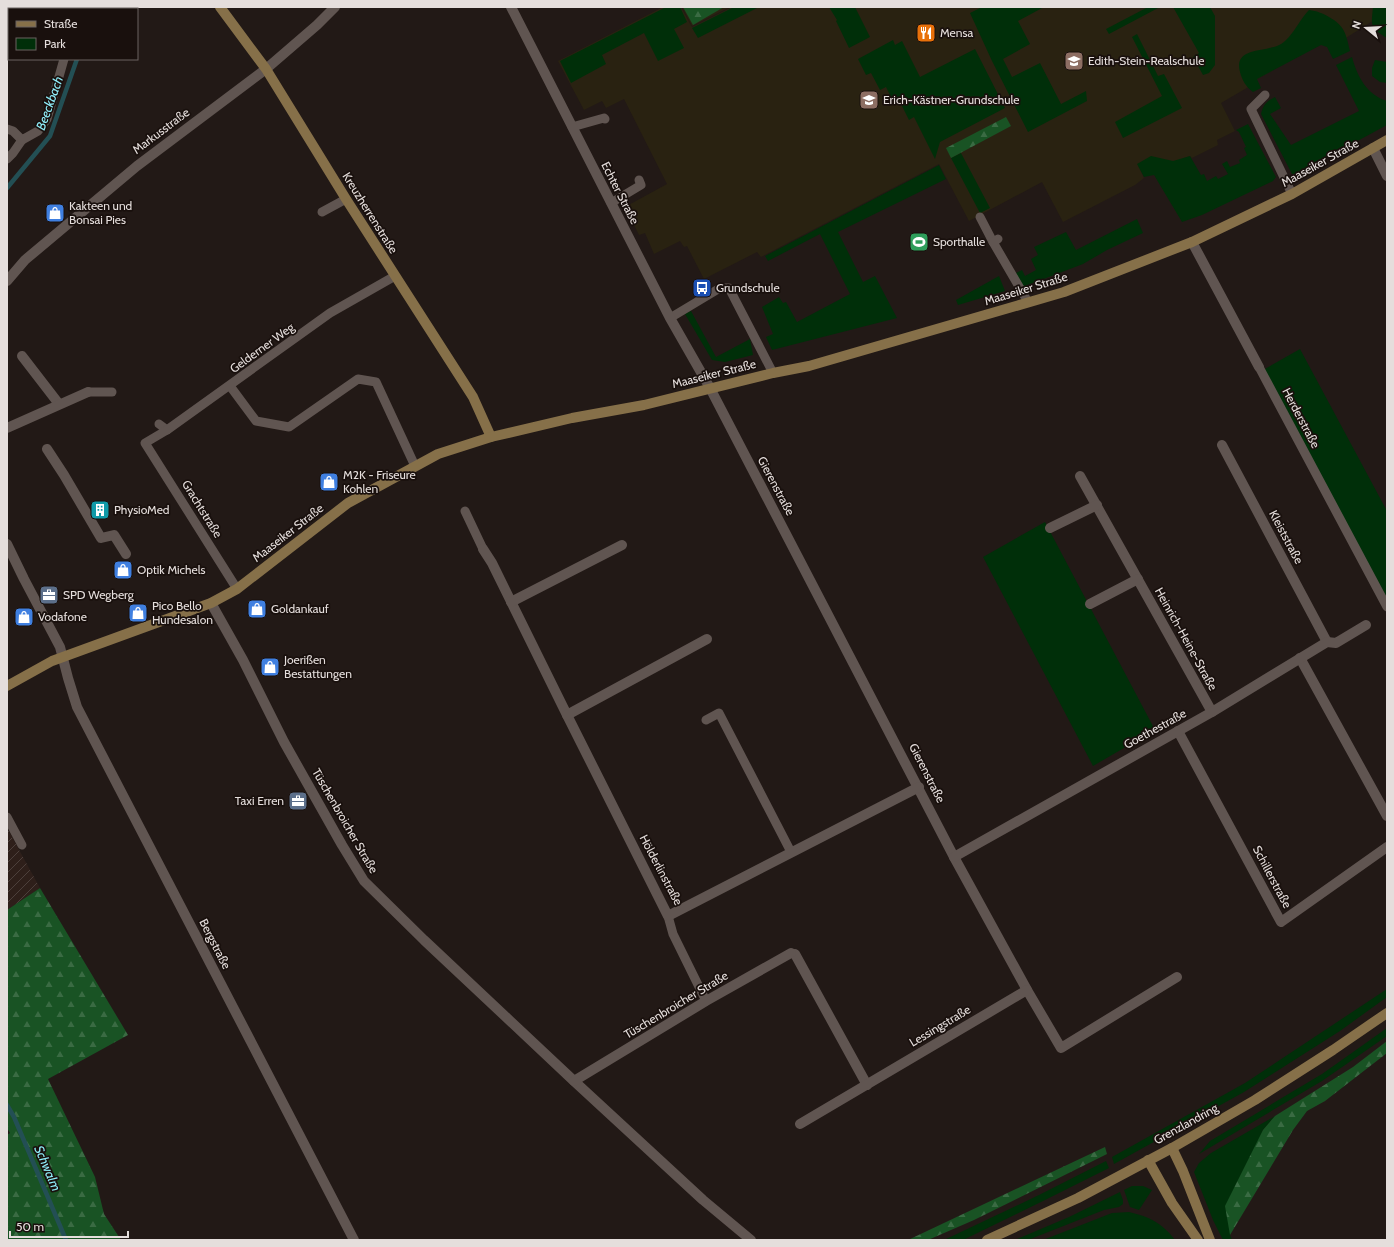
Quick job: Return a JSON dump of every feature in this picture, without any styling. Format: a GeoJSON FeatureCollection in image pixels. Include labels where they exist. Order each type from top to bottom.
{"type":"FeatureCollection","features":[{"type":"Feature","properties":{"kind":"street","name":"Kreuzherrenstraße"},"geometry":{"type":"LineString","coordinates":[[220,7],[266,69],[346,199],[473,397],[491,437]]}},
{"type":"Feature","properties":{"kind":"street","name":"Markusstraße"},"geometry":{"type":"LineString","coordinates":[[7,280],[26,260],[137,166],[266,69],[335,7]]}},
{"type":"Feature","properties":{"kind":"street","name":"Echter Straße"},"geometry":{"type":"LineString","coordinates":[[511,7],[670,318],[710,388]]}},
{"type":"Feature","properties":{"kind":"street","name":"Maaseiker Straße"},"geometry":{"type":"LineString","coordinates":[[7,686],[52,661],[211,603],[237,589],[348,503],[438,454],[491,437],[572,418],[644,405],[773,373],[808,366],[1064,292],[1192,242],[1292,194],[1387,140]]}},
{"type":"Feature","properties":{"kind":"street"},"geometry":{"type":"LineString","coordinates":[[1373,148],[1387,176]]}},
{"type":"Feature","properties":{"kind":"street","name":"Herderstraße"},"geometry":{"type":"LineString","coordinates":[[1192,242],[1259,367]]}},
{"type":"Feature","properties":{"kind":"street"},"geometry":{"type":"LineString","coordinates":[[22,356],[62,403]]}},
{"type":"Feature","properties":{"kind":"street","name":"Gierenstraße"},"geometry":{"type":"LineString","coordinates":[[710,388],[954,856],[1027,990],[1061,1048],[1177,977]]}},
{"type":"Feature","properties":{"kind":"street"},"geometry":{"type":"LineString","coordinates":[[7,428],[31,420],[62,403],[88,392]]}},
{"type":"Feature","properties":{"kind":"street","name":"Kleiststraße"},"geometry":{"type":"LineString","coordinates":[[1222,444],[1327,642]]}},
{"type":"Feature","properties":{"kind":"street"},"geometry":{"type":"LineString","coordinates":[[47,448],[101,538],[114,535],[126,554]]}},
{"type":"Feature","properties":{"kind":"street","name":"Heinrich-Heine-Straße"},"geometry":{"type":"LineString","coordinates":[[1080,476],[1212,712]]}},
{"type":"Feature","properties":{"kind":"street"},"geometry":{"type":"LineString","coordinates":[[1050,528],[1097,505]]}},
{"type":"Feature","properties":{"kind":"street","name":"Bergstraße"},"geometry":{"type":"LineString","coordinates":[[7,544],[60,647],[77,707],[354,1240]]}},
{"type":"Feature","properties":{"kind":"street"},"geometry":{"type":"LineString","coordinates":[[511,602],[622,545]]}},
{"type":"Feature","properties":{"kind":"street","name":"Hölderlinstraße"},"geometry":{"type":"LineString","coordinates":[[484,549],[668,916],[919,787]]}},
{"type":"Feature","properties":{"kind":"street"},"geometry":{"type":"LineString","coordinates":[[1090,604],[1138,579]]}},
{"type":"Feature","properties":{"kind":"street","name":"Tüschenbroicher Straße"},"geometry":{"type":"LineString","coordinates":[[211,603],[243,660],[284,742],[342,846],[364,882],[574,1081],[703,1200],[751,1240]]}},
{"type":"Feature","properties":{"kind":"street","name":"Goethestraße"},"geometry":{"type":"LineString","coordinates":[[954,856],[1212,712],[1327,642],[1336,643],[1366,625]]}},
{"type":"Feature","properties":{"kind":"street"},"geometry":{"type":"LineString","coordinates":[[566,715],[707,639]]}},
{"type":"Feature","properties":{"kind":"street"},"geometry":{"type":"LineString","coordinates":[[1300,658],[1387,816]]}},
{"type":"Feature","properties":{"kind":"street","name":"Schillerstraße"},"geometry":{"type":"LineString","coordinates":[[1178,731],[1281,922],[1387,847]]}},
{"type":"Feature","properties":{"kind":"street","name":"Tüschenbroicher Straße"},"geometry":{"type":"LineString","coordinates":[[574,1081],[706,1001],[793,954],[867,1085]]}},
{"type":"Feature","properties":{"kind":"street","name":"Lessingstraße"},"geometry":{"type":"LineString","coordinates":[[800,1124],[1027,990]]}},
{"type":"Feature","properties":{"kind":"street","name":"Grenzlandring"},"geometry":{"type":"LineString","coordinates":[[987,1240],[1078,1198],[1172,1148],[1255,1100],[1387,1013]]}},
{"type":"Feature","properties":{"kind":"street"},"geometry":{"type":"LineString","coordinates":[[1172,1148],[1183,1171],[1210,1240]]}},
{"type":"Feature","properties":{"kind":"street"},"geometry":{"type":"LineString","coordinates":[[1148,1160],[1172,1203],[1198,1240]]}},
{"type":"Feature","properties":{"kind":"lane"},"geometry":{"type":"LineString","coordinates":[[7,159],[22,140],[38,131],[48,120],[64,60]]}},
{"type":"Feature","properties":{"kind":"lane"},"geometry":{"type":"LineString","coordinates":[[1265,95],[1251,109],[1292,194]]}},
{"type":"Feature","properties":{"kind":"lane"},"geometry":{"type":"LineString","coordinates":[[572,126],[605,119]]}},
{"type":"Feature","properties":{"kind":"lane"},"geometry":{"type":"LineString","coordinates":[[7,129],[12,131],[22,140]]}},
{"type":"Feature","properties":{"kind":"lane"},"geometry":{"type":"LineString","coordinates":[[612,203],[642,185],[639,180]]}},
{"type":"Feature","properties":{"kind":"lane"},"geometry":{"type":"LineString","coordinates":[[322,212],[346,199]]}},
{"type":"Feature","properties":{"kind":"lane"},"geometry":{"type":"LineString","coordinates":[[980,217],[996,240],[1028,302]]}},
{"type":"Feature","properties":{"kind":"lane","name":"Gelderner Weg"},"geometry":{"type":"LineString","coordinates":[[145,444],[230,386],[358,293],[395,276]]}},
{"type":"Feature","properties":{"kind":"lane"},"geometry":{"type":"LineString","coordinates":[[670,318],[720,288],[729,288],[773,373]]}},
{"type":"Feature","properties":{"kind":"lane","name":"Herderstraße"},"geometry":{"type":"LineString","coordinates":[[1259,367],[1387,607]]}},
{"type":"Feature","properties":{"kind":"lane"},"geometry":{"type":"LineString","coordinates":[[230,386],[256,421],[289,427],[358,379],[376,382],[415,466]]}},
{"type":"Feature","properties":{"kind":"lane"},"geometry":{"type":"LineString","coordinates":[[88,392],[112,392]]}},
{"type":"Feature","properties":{"kind":"lane"},"geometry":{"type":"LineString","coordinates":[[159,424],[167,430]]}},
{"type":"Feature","properties":{"kind":"lane","name":"Grachtstraße"},"geometry":{"type":"LineString","coordinates":[[145,444],[237,589]]}},
{"type":"Feature","properties":{"kind":"lane"},"geometry":{"type":"LineString","coordinates":[[465,511],[484,549]]}},
{"type":"Feature","properties":{"kind":"lane"},"geometry":{"type":"LineString","coordinates":[[706,720],[719,713],[791,852]]}},
{"type":"Feature","properties":{"kind":"lane"},"geometry":{"type":"LineString","coordinates":[[10,817],[22,845]]}},
{"type":"Feature","properties":{"kind":"lane"},"geometry":{"type":"LineString","coordinates":[[668,916],[673,934],[706,1001]]}},
{"type":"Feature","properties":{"kind":"shaded area"},"geometry":{"type":"Polygon","coordinates":[[[663,7],[681,7],[692,27],[732,7],[1387,7],[1387,12],[1333,46],[1320,44],[1257,79],[1257,82],[1221,103],[1235,131],[1217,140],[1218,145],[1192,158],[1190,156],[1174,162],[1138,165],[1144,178],[1135,185],[1063,222],[1042,182],[969,221],[939,164],[761,257],[757,252],[704,279],[687,246],[684,247],[680,241],[654,254],[645,233],[639,235],[625,207],[667,184],[624,99],[606,108],[602,101],[584,110],[558,61],[663,7]]]}},
{"type":"Feature","properties":{"kind":"shaded area"},"geometry":{"type":"Polygon","coordinates":[[[682,7],[730,7],[692,26],[682,7]]]}},
{"type":"Feature","properties":{"kind":"shaded area"},"geometry":{"type":"Polygon","coordinates":[[[7,828],[40,888],[7,910],[7,828]]]}},
{"type":"Feature","properties":{"kind":"green space"},"geometry":{"type":"Polygon","coordinates":[[[666,7],[680,7],[687,22],[674,29],[684,48],[658,61],[644,33],[602,55],[606,64],[571,83],[560,61],[666,7]]]}},
{"type":"Feature","properties":{"kind":"green space"},"geometry":{"type":"Polygon","coordinates":[[[683,7],[724,7],[693,25],[683,7]]]}},
{"type":"Feature","properties":{"kind":"green space"},"geometry":{"type":"Polygon","coordinates":[[[734,7],[759,7],[698,38],[692,28],[734,7]]]}},
{"type":"Feature","properties":{"kind":"green space"},"geometry":{"type":"Polygon","coordinates":[[[829,7],[855,7],[870,37],[849,48],[836,21],[837,20],[829,7]]]}},
{"type":"Feature","properties":{"kind":"green space"},"geometry":{"type":"Polygon","coordinates":[[[982,7],[1044,7],[1018,21],[1030,44],[1003,59],[1012,77],[1040,63],[1061,104],[1086,91],[1087,101],[1028,132],[992,61],[970,13],[982,7]]]}},
{"type":"Feature","properties":{"kind":"green space"},"geometry":{"type":"Polygon","coordinates":[[[1148,7],[1160,7],[1109,34],[1106,29],[1148,7]]]}},
{"type":"Feature","properties":{"kind":"green space"},"geometry":{"type":"Polygon","coordinates":[[[1173,7],[1210,7],[1215,16],[1215,65],[1209,73],[1203,75],[1193,57],[1199,53],[1173,7]]]}},
{"type":"Feature","properties":{"kind":"green space"},"geometry":{"type":"Polygon","coordinates":[[[1373,7],[1387,7],[1387,38],[1377,32],[1373,26],[1373,7]]]}},
{"type":"Feature","properties":{"kind":"green space"},"geometry":{"type":"Polygon","coordinates":[[[1309,10],[1324,14],[1342,27],[1346,35],[1350,51],[1333,59],[1327,47],[1321,45],[1257,79],[1261,88],[1253,92],[1243,81],[1239,64],[1241,58],[1246,54],[1279,45],[1287,39],[1309,10]]]}},
{"type":"Feature","properties":{"kind":"green space"},"geometry":{"type":"Polygon","coordinates":[[[1137,34],[1158,76],[1164,74],[1182,108],[1123,138],[1115,122],[1162,96],[1132,37],[1137,34]]]}},
{"type":"Feature","properties":{"kind":"green space"},"geometry":{"type":"Polygon","coordinates":[[[893,40],[895,45],[902,41],[920,77],[975,49],[1005,108],[940,142],[935,159],[914,117],[909,120],[900,102],[895,105],[886,87],[880,90],[871,73],[866,75],[858,59],[893,40]]]}},
{"type":"Feature","properties":{"kind":"green space"},"geometry":{"type":"Polygon","coordinates":[[[1352,57],[1360,78],[1364,84],[1374,94],[1387,101],[1387,125],[1313,165],[1310,175],[1303,176],[1292,174],[1261,114],[1264,106],[1275,97],[1281,108],[1270,114],[1291,145],[1359,111],[1336,65],[1352,57]]]}},
{"type":"Feature","properties":{"kind":"green space"},"geometry":{"type":"Polygon","coordinates":[[[1375,60],[1387,62],[1387,83],[1380,82],[1372,76],[1372,68],[1375,60]]]}},
{"type":"Feature","properties":{"kind":"green space"},"geometry":{"type":"Polygon","coordinates":[[[1006,117],[1011,126],[951,158],[946,148],[1006,117]]]}},
{"type":"Feature","properties":{"kind":"green space"},"geometry":{"type":"Polygon","coordinates":[[[1248,124],[1276,177],[1273,181],[1202,215],[1182,222],[1154,175],[1144,177],[1137,164],[1151,156],[1173,161],[1190,156],[1201,175],[1204,174],[1207,181],[1216,176],[1218,179],[1228,174],[1222,164],[1227,161],[1230,167],[1240,163],[1239,160],[1247,155],[1244,148],[1246,147],[1239,132],[1236,130],[1248,124]]]}},
{"type":"Feature","properties":{"kind":"green space"},"geometry":{"type":"Polygon","coordinates":[[[961,153],[990,208],[980,213],[951,158],[961,153]]]}},
{"type":"Feature","properties":{"kind":"green space"},"geometry":{"type":"Polygon","coordinates":[[[939,165],[946,179],[838,232],[863,282],[875,276],[897,318],[772,350],[766,337],[773,334],[762,307],[779,297],[783,303],[786,302],[797,322],[850,294],[820,234],[768,261],[765,256],[939,165]]]}},
{"type":"Feature","properties":{"kind":"green space"},"geometry":{"type":"Polygon","coordinates":[[[1137,219],[1143,233],[1107,250],[1083,264],[1020,288],[1014,274],[1022,270],[1025,276],[1036,270],[1031,259],[1038,255],[1034,247],[1066,232],[1076,250],[1137,219]]]}},
{"type":"Feature","properties":{"kind":"green space"},"geometry":{"type":"Polygon","coordinates":[[[999,276],[1005,291],[958,305],[956,300],[999,276]]]}},
{"type":"Feature","properties":{"kind":"green space"},"geometry":{"type":"Polygon","coordinates":[[[691,311],[716,357],[750,339],[753,355],[725,362],[712,360],[685,314],[691,311]]]}},
{"type":"Feature","properties":{"kind":"green space"},"geometry":{"type":"Polygon","coordinates":[[[1300,349],[1387,511],[1387,601],[1263,370],[1300,349]]]}},
{"type":"Feature","properties":{"kind":"green space"},"geometry":{"type":"Polygon","coordinates":[[[1045,522],[1155,730],[1093,766],[983,557],[1045,522]]]}},
{"type":"Feature","properties":{"kind":"green space"},"geometry":{"type":"Polygon","coordinates":[[[40,888],[128,1035],[48,1079],[95,1177],[104,1214],[121,1240],[7,1240],[7,1135],[10,1133],[7,1128],[7,910],[40,888]]]}},
{"type":"Feature","properties":{"kind":"green space"},"geometry":{"type":"Polygon","coordinates":[[[1387,989],[1387,997],[1340,1031],[1244,1092],[1114,1164],[1112,1157],[1245,1083],[1387,989]]]}},
{"type":"Feature","properties":{"kind":"green space"},"geometry":{"type":"Polygon","coordinates":[[[1387,1028],[1387,1036],[1322,1081],[1199,1154],[1210,1141],[1322,1074],[1387,1028]]]}},
{"type":"Feature","properties":{"kind":"green space"},"geometry":{"type":"Polygon","coordinates":[[[1387,1041],[1387,1053],[1325,1101],[1307,1111],[1293,1130],[1230,1235],[1225,1206],[1263,1130],[1275,1116],[1353,1067],[1387,1041]]]}},
{"type":"Feature","properties":{"kind":"green space"},"geometry":{"type":"Polygon","coordinates":[[[1275,1116],[1263,1130],[1230,1235],[1232,1240],[1223,1240],[1213,1220],[1194,1172],[1199,1163],[1211,1153],[1275,1116]]]}},
{"type":"Feature","properties":{"kind":"green space"},"geometry":{"type":"Polygon","coordinates":[[[1105,1147],[1107,1154],[974,1220],[928,1240],[908,1240],[1105,1147]]]}},
{"type":"Feature","properties":{"kind":"green space"},"geometry":{"type":"Polygon","coordinates":[[[1106,1161],[1109,1168],[1043,1201],[963,1240],[944,1240],[1039,1195],[1106,1161]]]}},
{"type":"Feature","properties":{"kind":"green space"},"geometry":{"type":"Polygon","coordinates":[[[1132,1186],[1143,1186],[1152,1190],[1139,1210],[1130,1207],[1124,1190],[1132,1186]]]}},
{"type":"Feature","properties":{"kind":"green space"},"geometry":{"type":"Polygon","coordinates":[[[1120,1192],[1123,1204],[1119,1207],[1104,1210],[1028,1240],[1015,1240],[1069,1217],[1120,1192]]]}},
{"type":"Feature","properties":{"kind":"green space"},"geometry":{"type":"Polygon","coordinates":[[[1129,1212],[1143,1216],[1160,1225],[1175,1240],[1043,1240],[1112,1213],[1129,1212]]]}},
{"type":"Feature","properties":{"kind":"waterway","name":"Beeckbach"},"geometry":{"type":"LineString","coordinates":[[7,188],[50,136],[77,60]]}},
{"type":"Feature","properties":{"kind":"waterway","name":"Schwalm"},"geometry":{"type":"LineString","coordinates":[[7,1105],[14,1117],[66,1240]]}},
{"type":"Feature","properties":{"kind":"place","name":"Mensa"},"geometry":{"type":"Point","coordinates":[926,33]}},
{"type":"Feature","properties":{"kind":"place","name":"Edith-Stein-Realschule"},"geometry":{"type":"Point","coordinates":[1074,61]}},
{"type":"Feature","properties":{"kind":"place","name":"Erich-Kästner-Grundschule"},"geometry":{"type":"Point","coordinates":[869,100]}},
{"type":"Feature","properties":{"kind":"place","name":"Kakteen und Bonsai Pies"},"geometry":{"type":"Point","coordinates":[55,213]}},
{"type":"Feature","properties":{"kind":"place","name":"Sporthalle"},"geometry":{"type":"Point","coordinates":[919,242]}},
{"type":"Feature","properties":{"kind":"place","name":"Grundschule"},"geometry":{"type":"Point","coordinates":[702,288]}},
{"type":"Feature","properties":{"kind":"place","name":"M2K - Friseure Kohlen"},"geometry":{"type":"Point","coordinates":[329,482]}},
{"type":"Feature","properties":{"kind":"place","name":"PhysioMed"},"geometry":{"type":"Point","coordinates":[100,510]}},
{"type":"Feature","properties":{"kind":"place","name":"Optik Michels"},"geometry":{"type":"Point","coordinates":[123,570]}},
{"type":"Feature","properties":{"kind":"place","name":"SPD Wegberg"},"geometry":{"type":"Point","coordinates":[49,595]}},
{"type":"Feature","properties":{"kind":"place","name":"Goldankauf"},"geometry":{"type":"Point","coordinates":[257,609]}},
{"type":"Feature","properties":{"kind":"place","name":"Pico Bello Hundesalon"},"geometry":{"type":"Point","coordinates":[138,613]}},
{"type":"Feature","properties":{"kind":"place","name":"Vodafone"},"geometry":{"type":"Point","coordinates":[24,617]}},
{"type":"Feature","properties":{"kind":"place","name":"Joerißen Bestattungen"},"geometry":{"type":"Point","coordinates":[270,667]}},
{"type":"Feature","properties":{"kind":"place","name":"Taxi Erren"},"geometry":{"type":"Point","coordinates":[298,801]}}]}
